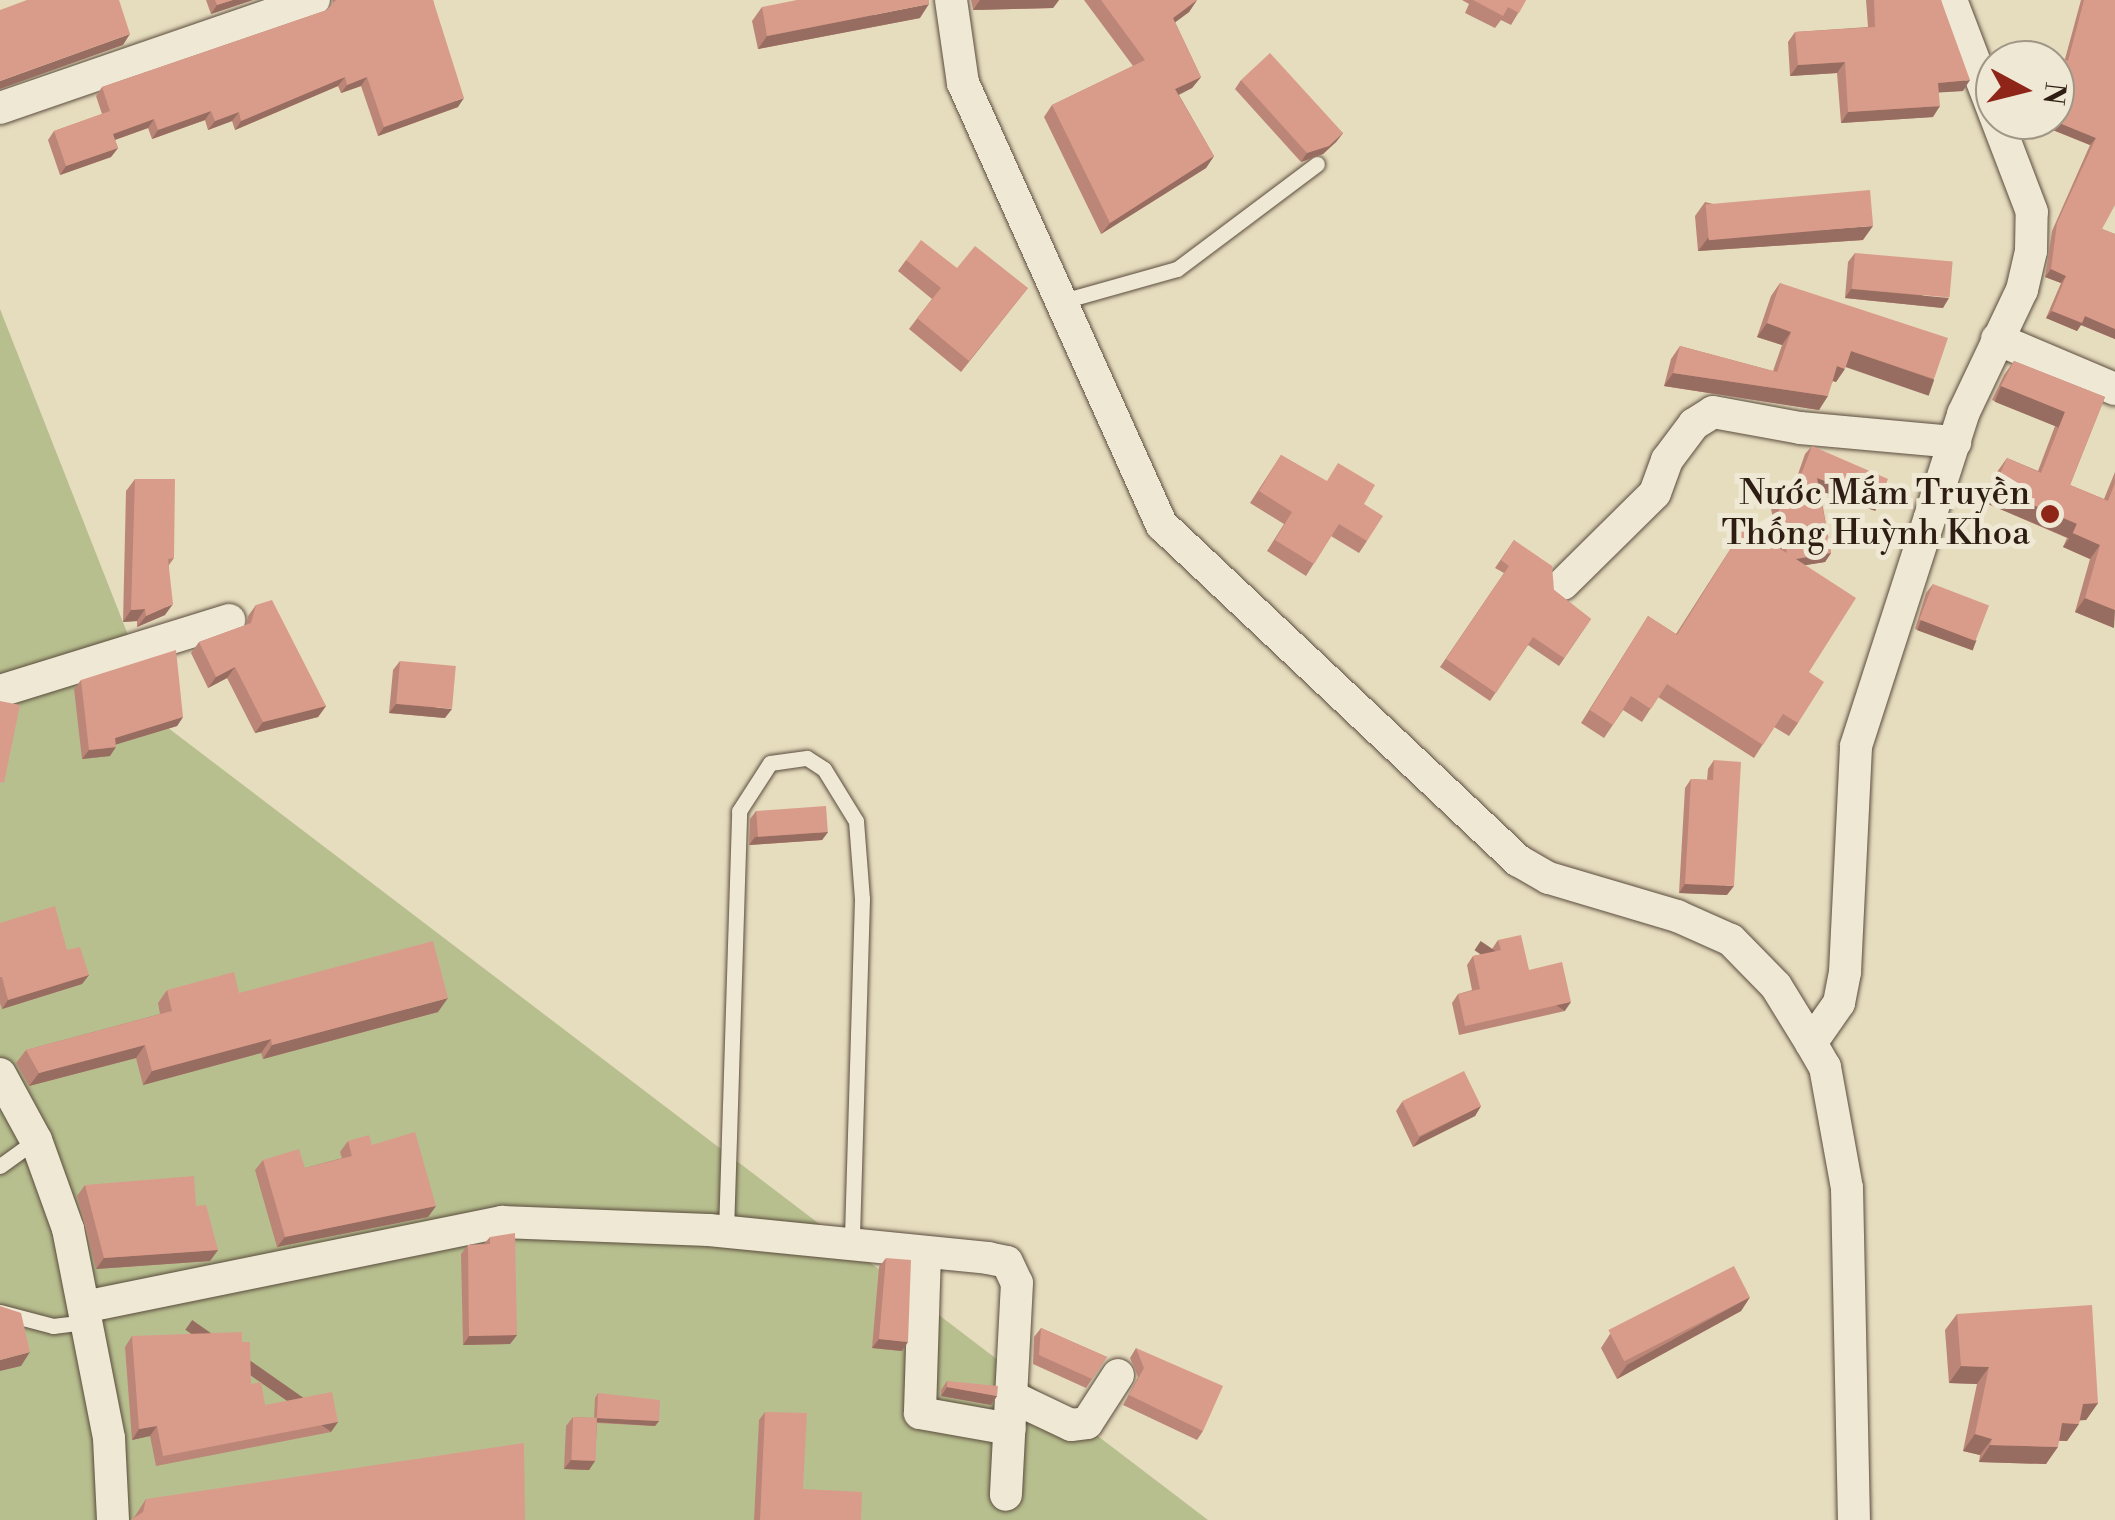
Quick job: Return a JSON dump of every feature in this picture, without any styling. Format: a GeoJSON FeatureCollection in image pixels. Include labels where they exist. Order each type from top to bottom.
{"type":"FeatureCollection","features":[{"type":"Feature","properties":{"kind":"street"},"geometry":{"type":"LineString","coordinates":[[0,108],[314,0]]}},
{"type":"Feature","properties":{"kind":"street"},"geometry":{"type":"LineString","coordinates":[[951,0],[963,83],[1063,301],[1139,482],[1188,556],[1260,612],[1519,861],[1549,878],[1678,916],[1731,940],[1776,986],[1812,1043],[1825,1067],[1847,1188],[1854,1520]]}},
{"type":"Feature","properties":{"kind":"street"},"geometry":{"type":"LineString","coordinates":[[1812,1043],[1839,1003],[1845,972],[1856,746],[1955,442],[1997,338],[2022,290],[2032,212],[1951,0]]}},
{"type":"Feature","properties":{"kind":"street"},"geometry":{"type":"LineString","coordinates":[[1997,338],[2115,389]]}},
{"type":"Feature","properties":{"kind":"street"},"geometry":{"type":"LineString","coordinates":[[1563,584],[1655,493],[1667,460],[1694,424],[1713,412],[1800,428],[1955,442]]}},
{"type":"Feature","properties":{"kind":"street"},"geometry":{"type":"LineString","coordinates":[[0,691],[229,620]]}},
{"type":"Feature","properties":{"kind":"street"},"geometry":{"type":"LineString","coordinates":[[0,1074],[36,1140],[68,1229],[108,1438],[113,1520]]}},
{"type":"Feature","properties":{"kind":"street"},"geometry":{"type":"LineString","coordinates":[[86,1314],[474,1226],[544,1221],[726,1232],[988,1258],[1014,1268],[1006,1495]]}},
{"type":"Feature","properties":{"kind":"street"},"geometry":{"type":"LineString","coordinates":[[924,1252],[920,1413],[1011,1413],[1072,1425],[1087,1422],[1118,1375]]}},
{"type":"Feature","properties":{"kind":"lane"},"geometry":{"type":"LineString","coordinates":[[1063,301],[1178,268],[1317,164]]}},
{"type":"Feature","properties":{"kind":"lane"},"geometry":{"type":"LineString","coordinates":[[726,1232],[740,811],[770,763],[807,758],[824,769],[856,821],[862,899],[852,1244]]}},
{"type":"Feature","properties":{"kind":"lane"},"geometry":{"type":"LineString","coordinates":[[0,1166],[36,1140]]}},
{"type":"Feature","properties":{"kind":"lane"},"geometry":{"type":"LineString","coordinates":[[0,1312],[52,1326],[86,1314]]}},
{"type":"Feature","properties":{"kind":"green space"},"geometry":{"type":"Polygon","coordinates":[[[0,309],[163,724],[1208,1520],[0,1520],[0,309]]]}},
{"type":"Feature","properties":{"kind":"building"},"geometry":{"type":"Polygon","coordinates":[[[27,0],[119,0],[130,34],[0,81],[0,10],[27,0]]]}},
{"type":"Feature","properties":{"kind":"building"},"geometry":{"type":"Polygon","coordinates":[[[336,0],[433,0],[464,98],[384,127],[367,77],[347,85],[345,77],[241,121],[239,112],[215,121],[211,111],[158,130],[154,119],[113,134],[118,148],[66,166],[54,131],[110,111],[102,87],[327,10],[336,0]]]}},
{"type":"Feature","properties":{"kind":"building"},"geometry":{"type":"Polygon","coordinates":[[[797,0],[929,0],[929,4],[767,36],[762,7],[797,0]]]}},
{"type":"Feature","properties":{"kind":"building"},"geometry":{"type":"Polygon","coordinates":[[[1101,0],[1197,0],[1173,18],[1201,77],[1175,89],[1214,156],[1110,223],[1052,105],[1145,60],[1101,0]]]}},
{"type":"Feature","properties":{"kind":"building"},"geometry":{"type":"Polygon","coordinates":[[[1473,0],[1526,0],[1519,13],[1508,7],[1503,16],[1473,0]]]}},
{"type":"Feature","properties":{"kind":"building"},"geometry":{"type":"Polygon","coordinates":[[[1874,0],[1941,0],[1970,80],[1938,83],[1940,106],[1848,112],[1845,62],[1798,65],[1795,32],[1875,27],[1874,0]]]}},
{"type":"Feature","properties":{"kind":"building"},"geometry":{"type":"Polygon","coordinates":[[[2084,0],[2115,0],[2115,205],[2102,229],[2115,234],[2115,329],[2085,316],[2082,323],[2052,311],[2066,276],[2051,269],[2057,223],[2096,138],[2075,129],[2074,40],[2084,0]]]}},
{"type":"Feature","properties":{"kind":"building"},"geometry":{"type":"Polygon","coordinates":[[[1270,53],[1343,133],[1329,146],[1307,153],[1241,80],[1270,53]]]}},
{"type":"Feature","properties":{"kind":"building"},"geometry":{"type":"Polygon","coordinates":[[[1870,190],[1873,226],[1709,240],[1706,204],[1870,190]]]}},
{"type":"Feature","properties":{"kind":"building"},"geometry":{"type":"Polygon","coordinates":[[[921,240],[957,268],[975,246],[1028,288],[969,361],[917,318],[941,288],[906,260],[921,240]]]}},
{"type":"Feature","properties":{"kind":"building"},"geometry":{"type":"Polygon","coordinates":[[[1855,253],[1953,262],[1949,297],[1852,289],[1855,253]]]}},
{"type":"Feature","properties":{"kind":"building"},"geometry":{"type":"Polygon","coordinates":[[[1780,283],[1948,338],[1934,379],[1851,351],[1845,369],[1837,366],[1828,396],[1673,373],[1680,346],[1777,372],[1791,332],[1767,323],[1780,283]]]}},
{"type":"Feature","properties":{"kind":"building"},"geometry":{"type":"Polygon","coordinates":[[[2014,361],[2105,397],[2070,485],[2108,501],[2115,483],[2115,610],[2085,598],[2100,545],[2073,533],[2077,524],[1994,488],[2007,458],[2041,473],[2065,412],[2001,386],[2014,361]]]}},
{"type":"Feature","properties":{"kind":"building"},"geometry":{"type":"Polygon","coordinates":[[[1812,446],[1888,479],[1879,501],[1817,478],[1831,553],[1796,559],[1787,554],[1777,499],[1793,496],[1812,446]]]}},
{"type":"Feature","properties":{"kind":"building"},"geometry":{"type":"Polygon","coordinates":[[[1281,455],[1327,481],[1338,463],[1375,485],[1364,504],[1383,516],[1367,541],[1339,524],[1314,564],[1275,540],[1292,512],[1259,491],[1281,455]]]}},
{"type":"Feature","properties":{"kind":"building"},"geometry":{"type":"Polygon","coordinates":[[[135,479],[175,479],[174,558],[168,559],[173,604],[146,616],[145,609],[131,610],[135,479]]]}},
{"type":"Feature","properties":{"kind":"building"},"geometry":{"type":"Polygon","coordinates":[[[1745,526],[1856,598],[1809,672],[1824,682],[1798,723],[1783,714],[1763,745],[1667,684],[1651,709],[1631,696],[1613,725],[1590,710],[1648,616],[1677,635],[1745,526]]]}},
{"type":"Feature","properties":{"kind":"building"},"geometry":{"type":"Polygon","coordinates":[[[1514,540],[1552,566],[1554,590],[1591,619],[1564,658],[1533,637],[1496,693],[1446,659],[1509,566],[1501,560],[1514,540]]]}},
{"type":"Feature","properties":{"kind":"building"},"geometry":{"type":"Polygon","coordinates":[[[1933,584],[1989,606],[1975,641],[1919,619],[1933,584]]]}},
{"type":"Feature","properties":{"kind":"building"},"geometry":{"type":"Polygon","coordinates":[[[272,600],[326,706],[263,722],[235,667],[216,677],[199,642],[251,623],[256,605],[272,600]]]}},
{"type":"Feature","properties":{"kind":"building"},"geometry":{"type":"Polygon","coordinates":[[[176,650],[183,717],[115,738],[116,747],[89,750],[81,680],[176,650]]]}},
{"type":"Feature","properties":{"kind":"building"},"geometry":{"type":"Polygon","coordinates":[[[400,661],[456,666],[452,709],[396,704],[400,661]]]}},
{"type":"Feature","properties":{"kind":"building"},"geometry":{"type":"Polygon","coordinates":[[[0,701],[20,705],[4,783],[0,782],[0,701]]]}},
{"type":"Feature","properties":{"kind":"building"},"geometry":{"type":"Polygon","coordinates":[[[1714,760],[1741,762],[1734,886],[1685,884],[1691,779],[1713,780],[1714,760]]]}},
{"type":"Feature","properties":{"kind":"building"},"geometry":{"type":"Polygon","coordinates":[[[826,806],[828,832],[758,837],[756,811],[826,806]]]}},
{"type":"Feature","properties":{"kind":"building"},"geometry":{"type":"Polygon","coordinates":[[[55,906],[67,950],[80,947],[89,975],[8,1000],[0,977],[0,923],[55,906]]]}},
{"type":"Feature","properties":{"kind":"building"},"geometry":{"type":"Polygon","coordinates":[[[1521,935],[1529,970],[1562,962],[1571,1002],[1465,1026],[1458,994],[1480,989],[1473,956],[1501,950],[1498,940],[1521,935]]]}},
{"type":"Feature","properties":{"kind":"building"},"geometry":{"type":"Polygon","coordinates":[[[433,941],[448,998],[272,1045],[271,1039],[152,1071],[145,1045],[39,1073],[26,1050],[172,1011],[167,990],[234,972],[239,993],[433,941]]]}},
{"type":"Feature","properties":{"kind":"building"},"geometry":{"type":"Polygon","coordinates":[[[1464,1071],[1481,1106],[1419,1136],[1402,1101],[1464,1071]]]}},
{"type":"Feature","properties":{"kind":"building"},"geometry":{"type":"Polygon","coordinates":[[[415,1132],[436,1206],[285,1237],[263,1160],[299,1149],[305,1168],[352,1156],[348,1141],[369,1135],[372,1145],[415,1132]]]}},
{"type":"Feature","properties":{"kind":"building"},"geometry":{"type":"Polygon","coordinates":[[[194,1176],[196,1206],[206,1205],[218,1250],[104,1258],[85,1185],[194,1176]]]}},
{"type":"Feature","properties":{"kind":"building"},"geometry":{"type":"Polygon","coordinates":[[[515,1233],[517,1335],[469,1336],[468,1245],[490,1244],[490,1237],[515,1233]]]}},
{"type":"Feature","properties":{"kind":"building"},"geometry":{"type":"Polygon","coordinates":[[[886,1258],[911,1260],[908,1342],[879,1339],[886,1258]]]}},
{"type":"Feature","properties":{"kind":"building"},"geometry":{"type":"Polygon","coordinates":[[[1734,1266],[1750,1297],[1624,1361],[1608,1330],[1734,1266]]]}},
{"type":"Feature","properties":{"kind":"building"},"geometry":{"type":"Polygon","coordinates":[[[2092,1305],[2098,1403],[2083,1404],[2079,1424],[2062,1423],[2058,1447],[1990,1445],[1992,1439],[1975,1434],[1989,1367],[1961,1366],[1957,1314],[2092,1305]]]}},
{"type":"Feature","properties":{"kind":"building"},"geometry":{"type":"Polygon","coordinates":[[[0,1306],[21,1313],[30,1352],[0,1360],[0,1306]]]}},
{"type":"Feature","properties":{"kind":"building"},"geometry":{"type":"Polygon","coordinates":[[[1041,1328],[1107,1357],[1092,1379],[1039,1355],[1041,1328]]]}},
{"type":"Feature","properties":{"kind":"building"},"geometry":{"type":"Polygon","coordinates":[[[242,1332],[242,1342],[250,1342],[251,1384],[261,1382],[265,1405],[332,1392],[338,1422],[163,1456],[157,1426],[139,1429],[132,1336],[242,1332]]]}},
{"type":"Feature","properties":{"kind":"building"},"geometry":{"type":"Polygon","coordinates":[[[1136,1348],[1223,1386],[1203,1431],[1129,1395],[1144,1368],[1136,1348]]]}},
{"type":"Feature","properties":{"kind":"building"},"geometry":{"type":"Polygon","coordinates":[[[947,1381],[998,1386],[997,1396],[947,1387],[947,1381]]]}},
{"type":"Feature","properties":{"kind":"building"},"geometry":{"type":"Polygon","coordinates":[[[598,1393],[660,1400],[659,1421],[597,1418],[598,1393]]]}},
{"type":"Feature","properties":{"kind":"building"},"geometry":{"type":"Polygon","coordinates":[[[765,1412],[807,1413],[803,1489],[862,1492],[861,1520],[760,1520],[765,1412]]]}},
{"type":"Feature","properties":{"kind":"building"},"geometry":{"type":"Polygon","coordinates":[[[573,1417],[597,1418],[595,1461],[571,1460],[573,1417]]]}},
{"type":"Feature","properties":{"kind":"building"},"geometry":{"type":"Polygon","coordinates":[[[524,1443],[525,1520],[131,1520],[143,1512],[146,1499],[524,1443]]]}},
{"type":"Feature","properties":{"kind":"place","name":"Nước Mắm Truyền Thống Huỳnh Khoa"},"geometry":{"type":"Point","coordinates":[2050,514]}}]}
